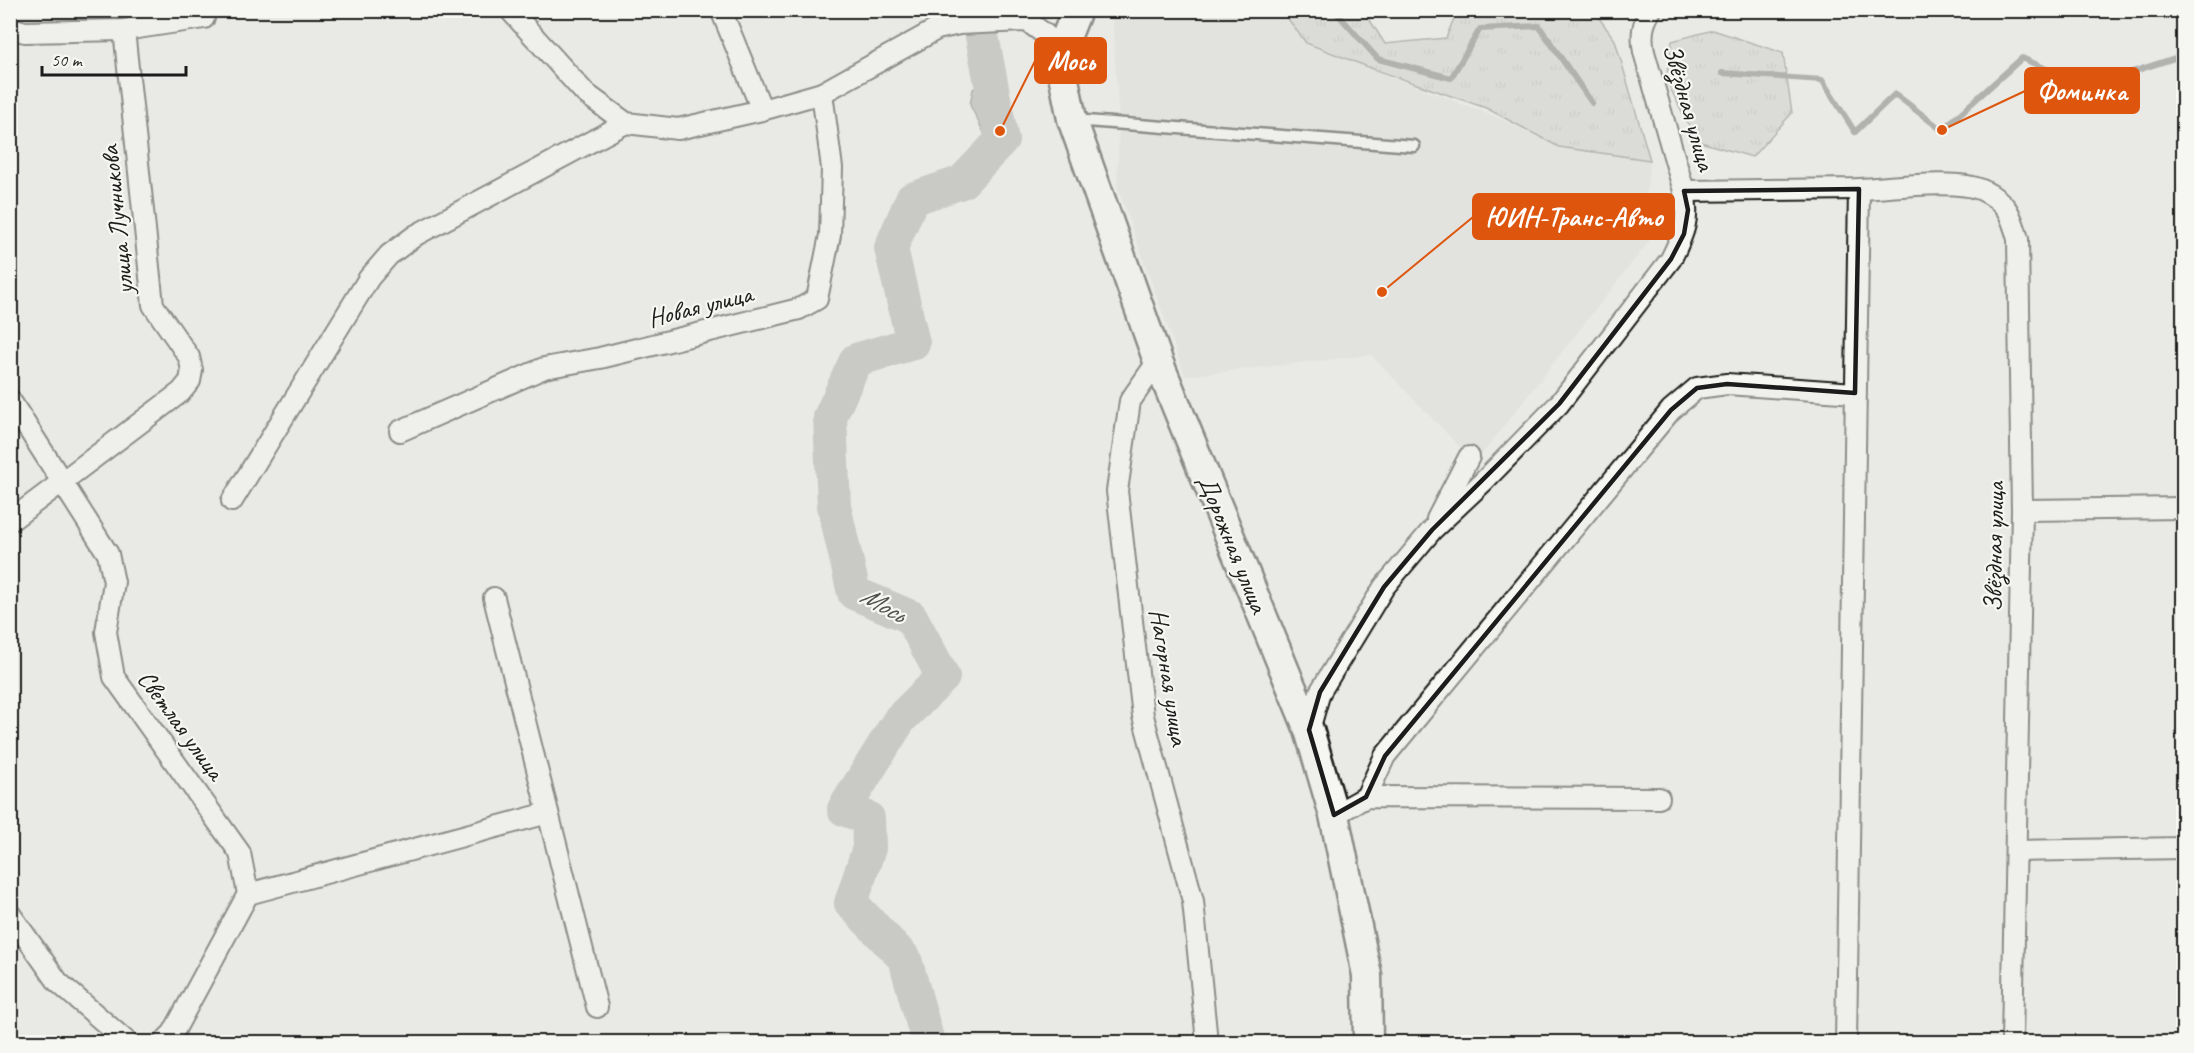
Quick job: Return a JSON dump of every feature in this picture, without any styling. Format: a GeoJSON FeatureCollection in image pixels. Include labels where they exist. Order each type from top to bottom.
{"type":"FeatureCollection","features":[{"type":"Feature","properties":{"kind":"street"},"geometry":{"type":"LineString","coordinates":[[510,10],[585,93],[626,123],[678,129],[762,111],[822,93],[937,29],[959,24],[994,23],[1029,16],[1046,35],[1059,55]]}},
{"type":"Feature","properties":{"kind":"street"},"geometry":{"type":"LineString","coordinates":[[721,10],[762,111]]}},
{"type":"Feature","properties":{"kind":"street"},"geometry":{"type":"LineString","coordinates":[[1059,55],[1077,10]]}},
{"type":"Feature","properties":{"kind":"street","name":"Звёздная улица"},"geometry":{"type":"LineString","coordinates":[[1651,10],[1645,19],[1641,37],[1684,191],[1859,189],[1956,184],[1980,189],[2002,202],[2013,219],[2018,239],[2022,510],[2012,1042]]}},
{"type":"Feature","properties":{"kind":"street"},"geometry":{"type":"LineString","coordinates":[[10,28],[25,32],[124,30],[204,18]]}},
{"type":"Feature","properties":{"kind":"street","name":"улица Лучникова"},"geometry":{"type":"LineString","coordinates":[[10,521],[181,392],[190,381],[192,370],[189,357],[153,305],[124,30]]}},
{"type":"Feature","properties":{"kind":"street","name":"Дорожная улица"},"geometry":{"type":"LineString","coordinates":[[1059,55],[1072,119],[1158,361],[1310,730],[1334,816],[1367,975],[1368,1042]]}},
{"type":"Feature","properties":{"kind":"street","name":"Новая улица"},"geometry":{"type":"LineString","coordinates":[[400,431],[544,368],[600,358],[799,309],[817,298],[830,236],[832,168],[822,93]]}},
{"type":"Feature","properties":{"kind":"street"},"geometry":{"type":"LineString","coordinates":[[232,501],[369,278],[389,255],[416,235],[626,123]]}},
{"type":"Feature","properties":{"kind":"street"},"geometry":{"type":"LineString","coordinates":[[1845,1042],[1859,189]]}},
{"type":"Feature","properties":{"kind":"street"},"geometry":{"type":"LineString","coordinates":[[1310,730],[1320,692],[1384,587],[1432,530],[1483,482],[1559,404],[1671,259],[1684,234],[1688,210],[1684,191]]}},
{"type":"Feature","properties":{"kind":"street","name":"Нагорная улица"},"geometry":{"type":"LineString","coordinates":[[1158,361],[1130,401],[1117,491],[1143,716],[1193,901],[1207,1042]]}},
{"type":"Feature","properties":{"kind":"street"},"geometry":{"type":"LineString","coordinates":[[1366,797],[1385,756],[1671,410],[1697,388],[1727,384],[1855,393]]}},
{"type":"Feature","properties":{"kind":"street","name":"Светлая улица"},"geometry":{"type":"LineString","coordinates":[[10,400],[108,554],[114,582],[106,632],[114,677],[240,853],[248,894]]}},
{"type":"Feature","properties":{"kind":"street"},"geometry":{"type":"LineString","coordinates":[[1432,530],[1468,457]]}},
{"type":"Feature","properties":{"kind":"street"},"geometry":{"type":"LineString","coordinates":[[2022,510],[2184,508]]}},
{"type":"Feature","properties":{"kind":"street"},"geometry":{"type":"LineString","coordinates":[[494,598],[597,1007]]}},
{"type":"Feature","properties":{"kind":"street"},"geometry":{"type":"LineString","coordinates":[[1334,816],[1366,797],[1659,798]]}},
{"type":"Feature","properties":{"kind":"street"},"geometry":{"type":"LineString","coordinates":[[164,1042],[173,1033],[248,894],[548,813]]}},
{"type":"Feature","properties":{"kind":"street"},"geometry":{"type":"LineString","coordinates":[[2016,851],[2184,848]]}},
{"type":"Feature","properties":{"kind":"street"},"geometry":{"type":"LineString","coordinates":[[10,914],[58,982],[128,1042]]}},
{"type":"Feature","properties":{"kind":"lane"},"geometry":{"type":"LineString","coordinates":[[1072,119],[1414,146]]}},
{"type":"Feature","properties":{"kind":"highlighted area"},"geometry":{"type":"Polygon","coordinates":[[[1859,189],[1855,393],[1727,384],[1697,388],[1671,410],[1385,756],[1366,797],[1334,815],[1309,730],[1320,692],[1384,587],[1432,530],[1559,404],[1671,259],[1684,234],[1688,210],[1684,191],[1859,189]]]}},
{"type":"Feature","properties":{"kind":"shaded area"},"geometry":{"type":"Polygon","coordinates":[[[1112,11],[1292,11],[1306,43],[1501,119],[1559,147],[1650,160],[1644,218],[1658,230],[1475,463],[1371,355],[1185,376],[1117,186],[1119,123],[1112,11]]]}},
{"type":"Feature","properties":{"kind":"green space"},"geometry":{"type":"Polygon","coordinates":[[[1282,11],[1364,11],[1385,44],[1446,38],[1457,11],[1594,11],[1615,40],[1650,160],[1559,147],[1486,108],[1306,43],[1282,11]]]}},
{"type":"Feature","properties":{"kind":"green space"},"geometry":{"type":"Polygon","coordinates":[[[1713,30],[1783,53],[1792,113],[1752,157],[1697,141],[1666,80],[1672,41],[1713,30]]]}},
{"type":"Feature","properties":{"kind":"water"},"geometry":{"type":"Polygon","coordinates":[[[980,85],[985,91],[1001,93],[1011,117],[1008,135],[1000,131],[993,140],[988,141],[970,105],[973,89],[980,85]]]}},
{"type":"Feature","properties":{"kind":"waterway","name":"Мось"},"geometry":{"type":"LineString","coordinates":[[928,1042],[905,959],[851,903],[869,848],[868,818],[844,809],[900,719],[943,677],[911,617],[854,593],[834,506],[830,417],[856,360],[913,343],[891,248],[912,199],[962,182],[1002,140],[977,10]]}},
{"type":"Feature","properties":{"kind":"waterway"},"geometry":{"type":"LineString","coordinates":[[1334,10],[1378,59],[1451,78],[1480,29],[1539,26],[1592,103]]}},
{"type":"Feature","properties":{"kind":"waterway"},"geometry":{"type":"LineString","coordinates":[[1722,73],[1822,80],[1855,132],[1895,94],[1942,130],[2022,58],[2086,87],[2184,55]]}},
{"type":"Feature","properties":{"kind":"place","name":"Фоминка"},"geometry":{"type":"Point","coordinates":[1942,130]}},
{"type":"Feature","properties":{"kind":"place","name":"Мось"},"geometry":{"type":"Point","coordinates":[1000,131]}},
{"type":"Feature","properties":{"kind":"place","name":"ЮИН-Транс-Авто"},"geometry":{"type":"Point","coordinates":[1382,292]}}]}
